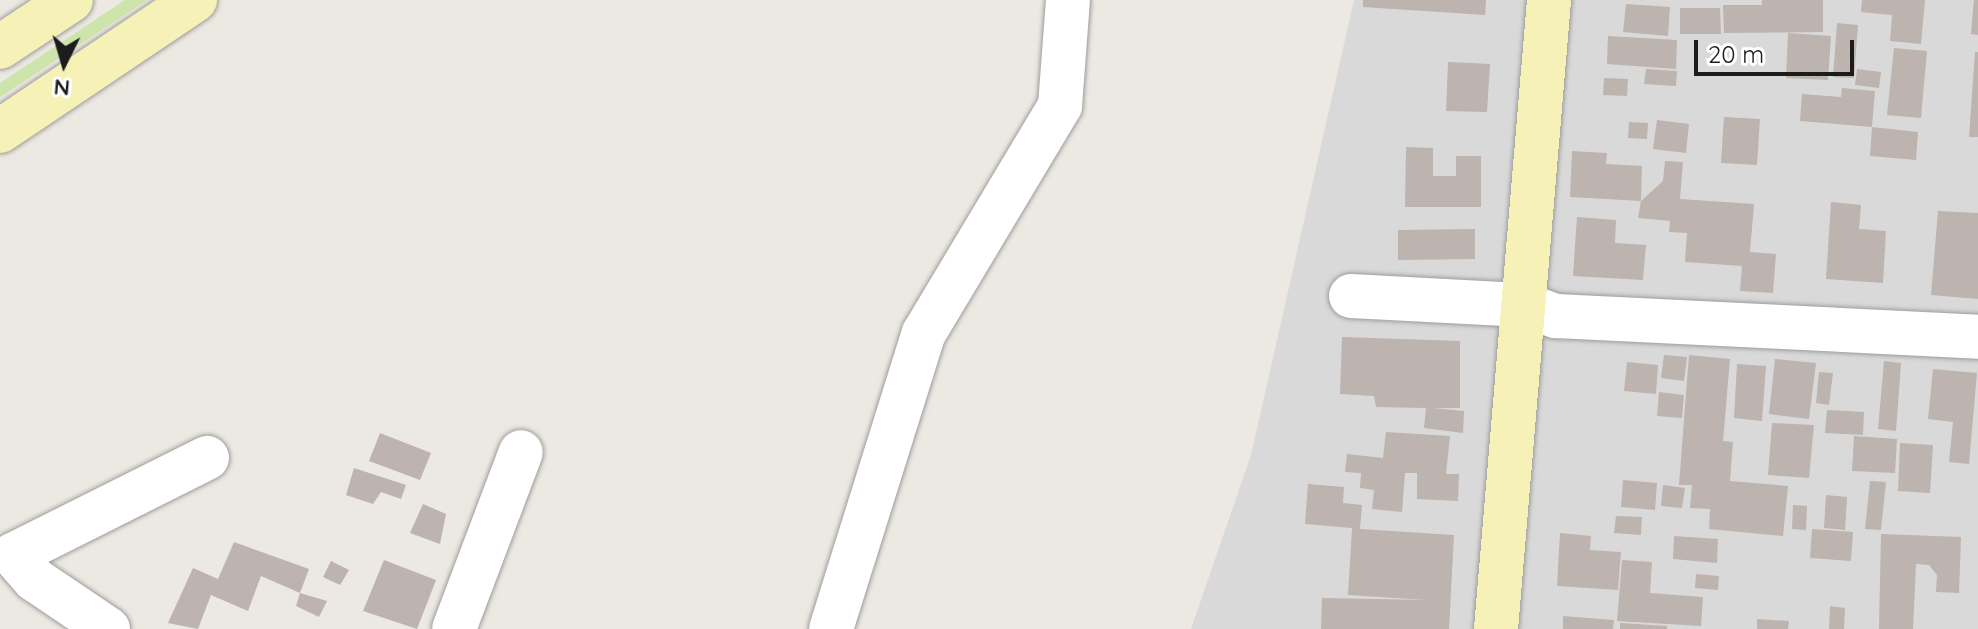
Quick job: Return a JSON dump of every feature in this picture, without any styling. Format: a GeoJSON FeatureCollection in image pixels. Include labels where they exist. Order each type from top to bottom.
{"type":"FeatureCollection","features":[{"type":"Feature","properties":{"kind":"street"},"geometry":{"type":"LineString","coordinates":[[0,47],[71,0]]}},
{"type":"Feature","properties":{"kind":"street"},"geometry":{"type":"LineString","coordinates":[[0,131],[195,0]]}},
{"type":"Feature","properties":{"kind":"street"},"geometry":{"type":"LineString","coordinates":[[831,629],[924,333],[1060,106],[1068,0]]}},
{"type":"Feature","properties":{"kind":"street"},"geometry":{"type":"LineString","coordinates":[[1496,629],[1549,0]]}},
{"type":"Feature","properties":{"kind":"street"},"geometry":{"type":"LineString","coordinates":[[1351,296],[1525,305],[1556,316],[1978,337]]}},
{"type":"Feature","properties":{"kind":"street"},"geometry":{"type":"LineString","coordinates":[[454,629],[521,452]]}},
{"type":"Feature","properties":{"kind":"street"},"geometry":{"type":"LineString","coordinates":[[108,629],[34,579],[13,555],[207,458]]}},
{"type":"Feature","properties":{"kind":"shaded area"},"geometry":{"type":"Polygon","coordinates":[[[1354,0],[1978,0],[1978,629],[1191,629],[1251,455],[1354,0]]]}},
{"type":"Feature","properties":{"kind":"green space"},"geometry":{"type":"Polygon","coordinates":[[[125,0],[147,0],[0,97],[0,83],[125,0]]]}},
{"type":"Feature","properties":{"kind":"building"},"geometry":{"type":"Polygon","coordinates":[[[1363,0],[1486,0],[1485,15],[1363,7],[1363,0]]]}},
{"type":"Feature","properties":{"kind":"building"},"geometry":{"type":"Polygon","coordinates":[[[1762,0],[1823,0],[1823,32],[1724,33],[1723,5],[1762,5],[1762,0]]]}},
{"type":"Feature","properties":{"kind":"building"},"geometry":{"type":"Polygon","coordinates":[[[1862,0],[1925,0],[1921,44],[1890,41],[1892,15],[1861,12],[1862,0]]]}},
{"type":"Feature","properties":{"kind":"building"},"geometry":{"type":"Polygon","coordinates":[[[1974,0],[1978,0],[1978,35],[1971,34],[1974,0]]]}},
{"type":"Feature","properties":{"kind":"building"},"geometry":{"type":"Polygon","coordinates":[[[1626,4],[1670,7],[1668,36],[1623,32],[1626,4]]]}},
{"type":"Feature","properties":{"kind":"building"},"geometry":{"type":"Polygon","coordinates":[[[1680,8],[1720,8],[1721,34],[1680,34],[1680,8]]]}},
{"type":"Feature","properties":{"kind":"building"},"geometry":{"type":"Polygon","coordinates":[[[1837,23],[1858,25],[1854,78],[1833,77],[1837,23]]]}},
{"type":"Feature","properties":{"kind":"building"},"geometry":{"type":"Polygon","coordinates":[[[1788,33],[1831,36],[1828,80],[1786,78],[1788,33]]]}},
{"type":"Feature","properties":{"kind":"building"},"geometry":{"type":"Polygon","coordinates":[[[1608,36],[1677,40],[1676,69],[1607,64],[1608,36]]]}},
{"type":"Feature","properties":{"kind":"building"},"geometry":{"type":"Polygon","coordinates":[[[1894,48],[1927,51],[1921,118],[1887,115],[1894,48]]]}},
{"type":"Feature","properties":{"kind":"building"},"geometry":{"type":"Polygon","coordinates":[[[1975,52],[1978,52],[1978,137],[1969,137],[1975,52]]]}},
{"type":"Feature","properties":{"kind":"building"},"geometry":{"type":"Polygon","coordinates":[[[1448,62],[1490,64],[1487,112],[1446,111],[1448,62]]]}},
{"type":"Feature","properties":{"kind":"building"},"geometry":{"type":"Polygon","coordinates":[[[1646,69],[1677,71],[1676,86],[1644,84],[1646,69]]]}},
{"type":"Feature","properties":{"kind":"building"},"geometry":{"type":"Polygon","coordinates":[[[1857,69],[1881,72],[1879,88],[1855,85],[1857,69]]]}},
{"type":"Feature","properties":{"kind":"building"},"geometry":{"type":"Polygon","coordinates":[[[1604,78],[1628,79],[1627,96],[1603,95],[1604,78]]]}},
{"type":"Feature","properties":{"kind":"building"},"geometry":{"type":"Polygon","coordinates":[[[1842,88],[1875,91],[1872,127],[1800,121],[1802,94],[1841,97],[1842,88]]]}},
{"type":"Feature","properties":{"kind":"building"},"geometry":{"type":"Polygon","coordinates":[[[1724,117],[1760,119],[1757,165],[1721,163],[1724,117]]]}},
{"type":"Feature","properties":{"kind":"building"},"geometry":{"type":"Polygon","coordinates":[[[1657,120],[1689,124],[1686,153],[1653,149],[1657,120]]]}},
{"type":"Feature","properties":{"kind":"building"},"geometry":{"type":"Polygon","coordinates":[[[1629,122],[1648,123],[1647,139],[1628,138],[1629,122]]]}},
{"type":"Feature","properties":{"kind":"building"},"geometry":{"type":"Polygon","coordinates":[[[1872,127],[1918,132],[1916,160],[1870,156],[1872,127]]]}},
{"type":"Feature","properties":{"kind":"building"},"geometry":{"type":"Polygon","coordinates":[[[1406,147],[1433,148],[1433,176],[1456,176],[1456,156],[1481,156],[1481,207],[1405,207],[1406,147]]]}},
{"type":"Feature","properties":{"kind":"building"},"geometry":{"type":"Polygon","coordinates":[[[1572,151],[1607,153],[1606,164],[1642,166],[1641,201],[1570,197],[1572,151]]]}},
{"type":"Feature","properties":{"kind":"building"},"geometry":{"type":"Polygon","coordinates":[[[1665,161],[1683,162],[1680,199],[1754,204],[1750,252],[1776,254],[1773,293],[1740,291],[1742,266],[1685,262],[1687,233],[1669,232],[1670,221],[1638,218],[1641,201],[1663,181],[1665,161]]]}},
{"type":"Feature","properties":{"kind":"building"},"geometry":{"type":"Polygon","coordinates":[[[1831,202],[1861,205],[1859,229],[1886,231],[1883,283],[1826,279],[1831,202]]]}},
{"type":"Feature","properties":{"kind":"building"},"geometry":{"type":"Polygon","coordinates":[[[1938,211],[1978,213],[1978,299],[1931,295],[1938,211]]]}},
{"type":"Feature","properties":{"kind":"building"},"geometry":{"type":"Polygon","coordinates":[[[1577,217],[1616,220],[1615,243],[1646,245],[1643,280],[1573,276],[1577,217]]]}},
{"type":"Feature","properties":{"kind":"building"},"geometry":{"type":"Polygon","coordinates":[[[1475,229],[1475,259],[1398,260],[1398,230],[1475,229]]]}},
{"type":"Feature","properties":{"kind":"building"},"geometry":{"type":"Polygon","coordinates":[[[1342,337],[1460,341],[1460,408],[1433,408],[1464,411],[1463,433],[1424,428],[1426,408],[1376,407],[1374,396],[1340,394],[1342,337]]]}},
{"type":"Feature","properties":{"kind":"building"},"geometry":{"type":"Polygon","coordinates":[[[1664,355],[1687,357],[1684,381],[1661,378],[1664,355]]]}},
{"type":"Feature","properties":{"kind":"building"},"geometry":{"type":"Polygon","coordinates":[[[1689,355],[1730,359],[1723,441],[1733,442],[1730,481],[1788,486],[1783,536],[1709,529],[1710,509],[1690,508],[1692,485],[1679,485],[1689,355]]]}},
{"type":"Feature","properties":{"kind":"building"},"geometry":{"type":"Polygon","coordinates":[[[1775,359],[1816,363],[1809,419],[1769,414],[1775,359]]]}},
{"type":"Feature","properties":{"kind":"building"},"geometry":{"type":"Polygon","coordinates":[[[1884,361],[1901,363],[1896,431],[1878,429],[1884,361]]]}},
{"type":"Feature","properties":{"kind":"building"},"geometry":{"type":"Polygon","coordinates":[[[1627,362],[1658,365],[1656,394],[1624,391],[1627,362]]]}},
{"type":"Feature","properties":{"kind":"building"},"geometry":{"type":"Polygon","coordinates":[[[1737,364],[1766,366],[1762,421],[1734,418],[1737,364]]]}},
{"type":"Feature","properties":{"kind":"building"},"geometry":{"type":"Polygon","coordinates":[[[1933,369],[1977,373],[1969,464],[1949,462],[1953,422],[1928,419],[1933,369]]]}},
{"type":"Feature","properties":{"kind":"building"},"geometry":{"type":"Polygon","coordinates":[[[1819,372],[1833,373],[1829,405],[1816,403],[1819,372]]]}},
{"type":"Feature","properties":{"kind":"building"},"geometry":{"type":"Polygon","coordinates":[[[1659,392],[1684,395],[1682,418],[1657,416],[1659,392]]]}},
{"type":"Feature","properties":{"kind":"building"},"geometry":{"type":"Polygon","coordinates":[[[1827,410],[1864,412],[1863,435],[1825,433],[1827,410]]]}},
{"type":"Feature","properties":{"kind":"building"},"geometry":{"type":"Polygon","coordinates":[[[1772,423],[1814,425],[1809,478],[1768,475],[1772,423]]]}},
{"type":"Feature","properties":{"kind":"building"},"geometry":{"type":"Polygon","coordinates":[[[1386,432],[1450,436],[1446,474],[1459,474],[1458,501],[1417,499],[1417,473],[1405,473],[1402,512],[1372,509],[1374,490],[1360,488],[1361,473],[1345,472],[1347,454],[1383,458],[1386,432]]]}},
{"type":"Feature","properties":{"kind":"building"},"geometry":{"type":"Polygon","coordinates":[[[380,433],[431,453],[420,480],[369,461],[380,433]]]}},
{"type":"Feature","properties":{"kind":"building"},"geometry":{"type":"Polygon","coordinates":[[[1854,436],[1897,439],[1895,473],[1852,471],[1854,436]]]}},
{"type":"Feature","properties":{"kind":"building"},"geometry":{"type":"Polygon","coordinates":[[[1900,443],[1933,445],[1930,493],[1898,491],[1900,443]]]}},
{"type":"Feature","properties":{"kind":"building"},"geometry":{"type":"Polygon","coordinates":[[[354,468],[406,485],[401,499],[381,492],[373,504],[346,495],[354,468]]]}},
{"type":"Feature","properties":{"kind":"building"},"geometry":{"type":"Polygon","coordinates":[[[1623,480],[1657,483],[1655,510],[1621,507],[1623,480]]]}},
{"type":"Feature","properties":{"kind":"building"},"geometry":{"type":"Polygon","coordinates":[[[1870,481],[1886,482],[1881,530],[1865,529],[1870,481]]]}},
{"type":"Feature","properties":{"kind":"building"},"geometry":{"type":"Polygon","coordinates":[[[1308,484],[1344,487],[1343,503],[1362,505],[1360,529],[1454,535],[1449,629],[1321,629],[1322,598],[1427,600],[1348,595],[1352,528],[1305,524],[1308,484]]]}},
{"type":"Feature","properties":{"kind":"building"},"geometry":{"type":"Polygon","coordinates":[[[1663,485],[1685,488],[1682,508],[1661,506],[1663,485]]]}},
{"type":"Feature","properties":{"kind":"building"},"geometry":{"type":"Polygon","coordinates":[[[1826,495],[1847,497],[1845,530],[1824,528],[1826,495]]]}},
{"type":"Feature","properties":{"kind":"building"},"geometry":{"type":"Polygon","coordinates":[[[423,504],[446,514],[440,544],[410,533],[423,504]]]}},
{"type":"Feature","properties":{"kind":"building"},"geometry":{"type":"Polygon","coordinates":[[[1793,505],[1807,506],[1806,530],[1792,529],[1793,505]]]}},
{"type":"Feature","properties":{"kind":"building"},"geometry":{"type":"Polygon","coordinates":[[[1616,516],[1642,517],[1641,535],[1614,533],[1616,516]]]}},
{"type":"Feature","properties":{"kind":"building"},"geometry":{"type":"Polygon","coordinates":[[[1812,529],[1853,532],[1851,561],[1810,558],[1812,529]]]}},
{"type":"Feature","properties":{"kind":"building"},"geometry":{"type":"Polygon","coordinates":[[[1560,533],[1591,536],[1590,550],[1621,552],[1618,590],[1557,586],[1560,533]]]}},
{"type":"Feature","properties":{"kind":"building"},"geometry":{"type":"Polygon","coordinates":[[[1881,534],[1961,537],[1959,593],[1936,592],[1937,575],[1929,565],[1916,564],[1913,629],[1879,629],[1881,534]]]}},
{"type":"Feature","properties":{"kind":"building"},"geometry":{"type":"Polygon","coordinates":[[[1674,536],[1718,539],[1717,563],[1673,559],[1674,536]]]}},
{"type":"Feature","properties":{"kind":"building"},"geometry":{"type":"Polygon","coordinates":[[[234,542],[309,569],[300,593],[261,576],[248,611],[211,595],[198,629],[168,623],[193,568],[218,579],[234,542]]]}},
{"type":"Feature","properties":{"kind":"building"},"geometry":{"type":"Polygon","coordinates":[[[384,560],[436,580],[417,629],[363,611],[384,560]]]}},
{"type":"Feature","properties":{"kind":"building"},"geometry":{"type":"Polygon","coordinates":[[[1622,560],[1652,562],[1650,593],[1703,597],[1701,626],[1617,621],[1622,560]]]}},
{"type":"Feature","properties":{"kind":"building"},"geometry":{"type":"Polygon","coordinates":[[[331,561],[349,570],[340,585],[323,577],[331,561]]]}},
{"type":"Feature","properties":{"kind":"building"},"geometry":{"type":"Polygon","coordinates":[[[1696,574],[1719,576],[1718,590],[1695,588],[1696,574]]]}},
{"type":"Feature","properties":{"kind":"building"},"geometry":{"type":"Polygon","coordinates":[[[300,593],[327,601],[319,617],[296,606],[300,593]]]}},
{"type":"Feature","properties":{"kind":"building"},"geometry":{"type":"Polygon","coordinates":[[[1830,606],[1845,608],[1844,629],[1829,629],[1830,606]]]}},
{"type":"Feature","properties":{"kind":"building"},"geometry":{"type":"Polygon","coordinates":[[[1563,616],[1614,620],[1613,629],[1563,629],[1563,616]]]}},
{"type":"Feature","properties":{"kind":"building"},"geometry":{"type":"Polygon","coordinates":[[[1757,619],[1789,621],[1788,629],[1757,629],[1757,619]]]}},
{"type":"Feature","properties":{"kind":"building"},"geometry":{"type":"Polygon","coordinates":[[[1620,623],[1667,626],[1667,629],[1620,629],[1620,623]]]}}]}
